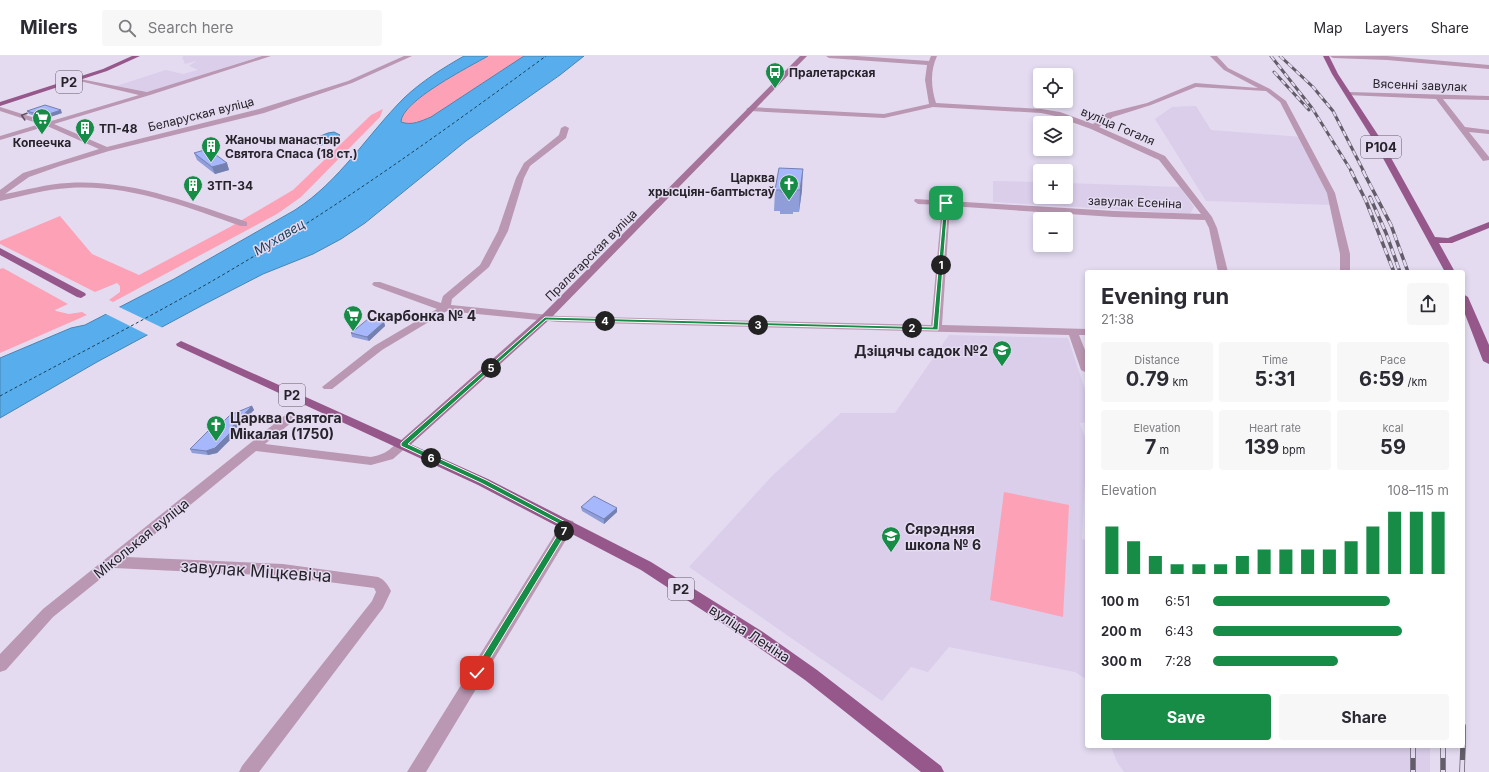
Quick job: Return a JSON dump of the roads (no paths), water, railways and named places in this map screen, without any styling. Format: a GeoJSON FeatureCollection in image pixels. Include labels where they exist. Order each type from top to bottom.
{"type":"FeatureCollection","features":[{"type":"Feature","properties":{"kind":"main road","name":"Р2"},"geometry":{"type":"LineString","coordinates":[[0,104],[122,64],[137,56]]}},
{"type":"Feature","properties":{"kind":"main road","name":"Пралетарская вуліца"},"geometry":{"type":"LineString","coordinates":[[403,445],[545,318],[804,56]]}},
{"type":"Feature","properties":{"kind":"main road","name":"Р104"},"geometry":{"type":"LineString","coordinates":[[1326,56],[1335,74],[1350,94],[1393,167],[1449,270]]}},
{"type":"Feature","properties":{"kind":"main road"},"geometry":{"type":"LineString","coordinates":[[1433,240],[1449,241],[1489,225]]}},
{"type":"Feature","properties":{"kind":"main road"},"geometry":{"type":"LineString","coordinates":[[0,251],[81,295]]}},
{"type":"Feature","properties":{"kind":"main road"},"geometry":{"type":"LineString","coordinates":[[1465,301],[1488,352],[1489,362]]}},
{"type":"Feature","properties":{"kind":"main road","name":"вуліца Леніна"},"geometry":{"type":"LineString","coordinates":[[181,344],[483,482],[646,566],[757,637],[864,714],[935,772]]}},
{"type":"Feature","properties":{"kind":"street"},"geometry":{"type":"LineString","coordinates":[[0,138],[148,94],[268,56]]}},
{"type":"Feature","properties":{"kind":"street"},"geometry":{"type":"LineString","coordinates":[[395,56],[408,57]]}},
{"type":"Feature","properties":{"kind":"street"},"geometry":{"type":"LineString","coordinates":[[829,56],[930,63]]}},
{"type":"Feature","properties":{"kind":"street"},"geometry":{"type":"LineString","coordinates":[[933,105],[930,95],[930,63],[934,56]]}},
{"type":"Feature","properties":{"kind":"street"},"geometry":{"type":"LineString","coordinates":[[1213,56],[1226,69],[1268,90],[1283,101],[1331,193],[1345,254],[1345,270]]}},
{"type":"Feature","properties":{"kind":"street"},"geometry":{"type":"LineString","coordinates":[[1333,56],[1386,58],[1489,67]]}},
{"type":"Feature","properties":{"kind":"street","name":"Беларуская вуліца"},"geometry":{"type":"LineString","coordinates":[[0,194],[26,175],[106,149],[261,111],[350,82],[408,57]]}},
{"type":"Feature","properties":{"kind":"street"},"geometry":{"type":"LineString","coordinates":[[77,79],[148,94]]}},
{"type":"Feature","properties":{"kind":"street"},"geometry":{"type":"LineString","coordinates":[[1094,127],[1110,115],[1149,104],[1195,85],[1268,90]]}},
{"type":"Feature","properties":{"kind":"street","name":"Вясенні завулак"},"geometry":{"type":"LineString","coordinates":[[1350,94],[1489,98]]}},
{"type":"Feature","properties":{"kind":"street"},"geometry":{"type":"LineString","coordinates":[[1438,97],[1486,159]]}},
{"type":"Feature","properties":{"kind":"street","name":"вуліца Гогаля"},"geometry":{"type":"LineString","coordinates":[[750,109],[884,116],[933,105],[1041,111],[1057,114],[1094,127],[1162,158],[1208,217],[1213,228],[1223,270]]}},
{"type":"Feature","properties":{"kind":"street"},"geometry":{"type":"LineString","coordinates":[[0,109],[48,124],[106,149]]}},
{"type":"Feature","properties":{"kind":"street"},"geometry":{"type":"LineString","coordinates":[[328,387],[378,348],[445,308],[448,298],[484,267],[503,230],[520,178],[527,166],[563,136],[565,128]]}},
{"type":"Feature","properties":{"kind":"street"},"geometry":{"type":"LineString","coordinates":[[1464,129],[1489,132]]}},
{"type":"Feature","properties":{"kind":"street"},"geometry":{"type":"LineString","coordinates":[[0,198],[78,185],[134,190],[160,195],[244,224]]}},
{"type":"Feature","properties":{"kind":"street","name":"завулак Есеніна"},"geometry":{"type":"LineString","coordinates":[[918,201],[1114,214],[1208,217]]}},
{"type":"Feature","properties":{"kind":"street"},"geometry":{"type":"LineString","coordinates":[[936,329],[946,203]]}},
{"type":"Feature","properties":{"kind":"street"},"geometry":{"type":"LineString","coordinates":[[377,284],[445,308],[478,310],[545,318],[1085,332]]}},
{"type":"Feature","properties":{"kind":"street"},"geometry":{"type":"LineString","coordinates":[[1073,332],[1085,365]]}},
{"type":"Feature","properties":{"kind":"street","name":"Міколькая вуліца"},"geometry":{"type":"LineString","coordinates":[[0,665],[48,613],[288,419]]}},
{"type":"Feature","properties":{"kind":"street"},"geometry":{"type":"LineString","coordinates":[[252,447],[371,461],[389,456],[403,445]]}},
{"type":"Feature","properties":{"kind":"street"},"geometry":{"type":"LineString","coordinates":[[416,772],[568,525]]}},
{"type":"Feature","properties":{"kind":"street","name":"завулак Міцкевіча"},"geometry":{"type":"LineString","coordinates":[[112,562],[283,570],[378,583],[384,591],[378,604],[248,772]]}},
{"type":"Feature","properties":{"kind":"water","name":"Мухавец"},"geometry":{"type":"Polygon","coordinates":[[[464,56],[488,56],[438,85],[412,104],[404,114],[401,122],[413,123],[431,117],[524,56],[584,56],[560,75],[466,141],[365,223],[341,239],[313,254],[263,274],[201,306],[97,362],[0,418],[0,358],[71,328],[85,325],[174,279],[295,210],[340,172],[404,98],[433,75],[464,56]]]}},
{"type":"Feature","properties":{"kind":"water"},"geometry":{"type":"Polygon","coordinates":[[[334,132],[340,135],[322,145],[308,143],[308,141],[334,132]]]}},
{"type":"Feature","properties":{"kind":"railway"},"geometry":{"type":"LineString","coordinates":[[1271,56],[1312,108],[1352,172]]}},
{"type":"Feature","properties":{"kind":"railway"},"geometry":{"type":"LineString","coordinates":[[1280,56],[1313,87],[1333,111],[1364,172]]}},
{"type":"Feature","properties":{"kind":"railway"},"geometry":{"type":"LineString","coordinates":[[1274,72],[1309,110]]}},
{"type":"Feature","properties":{"kind":"railway"},"geometry":{"type":"LineString","coordinates":[[1351,171],[1366,201],[1393,270]]}},
{"type":"Feature","properties":{"kind":"railway"},"geometry":{"type":"LineString","coordinates":[[1363,171],[1391,225],[1407,270]]}},
{"type":"Feature","properties":{"kind":"railway"},"geometry":{"type":"LineString","coordinates":[[1370,197],[1386,233],[1399,270]]}},
{"type":"Feature","properties":{"kind":"railway"},"geometry":{"type":"LineString","coordinates":[[1413,748],[1413,772]]}},
{"type":"Feature","properties":{"kind":"railway"},"geometry":{"type":"LineString","coordinates":[[1443,748],[1443,772]]}},
{"type":"Feature","properties":{"kind":"railway"},"geometry":{"type":"LineString","coordinates":[[1462,772],[1463,748]]}},
{"type":"Feature","properties":{"kind":"place","name":"Пралетарская"},"geometry":{"type":"Point","coordinates":[775,89]}},
{"type":"Feature","properties":{"kind":"place","name":"Копеечка"},"geometry":{"type":"Point","coordinates":[42,135]}},
{"type":"Feature","properties":{"kind":"place","name":"ТП-48"},"geometry":{"type":"Point","coordinates":[85,145]}},
{"type":"Feature","properties":{"kind":"place","name":"Жаночы манастыр Святога Спаса (18 ст.)"},"geometry":{"type":"Point","coordinates":[211,163]}},
{"type":"Feature","properties":{"kind":"place","name":"Царква хрысціян-баптыстаў"},"geometry":{"type":"Point","coordinates":[789,201]}},
{"type":"Feature","properties":{"kind":"place","name":"ЗТП-34"},"geometry":{"type":"Point","coordinates":[193,202]}},
{"type":"Feature","properties":{"kind":"place","name":"Скарбонка № 4"},"geometry":{"type":"Point","coordinates":[353,332]}},
{"type":"Feature","properties":{"kind":"place","name":"Дзіцячы садок №2"},"geometry":{"type":"Point","coordinates":[1002,367]}},
{"type":"Feature","properties":{"kind":"place","name":"Царква Святога Мікалая (1750)"},"geometry":{"type":"Point","coordinates":[216,442]}},
{"type":"Feature","properties":{"kind":"place","name":"Сярэдняя школа № 6"},"geometry":{"type":"Point","coordinates":[891,553]}}]}
